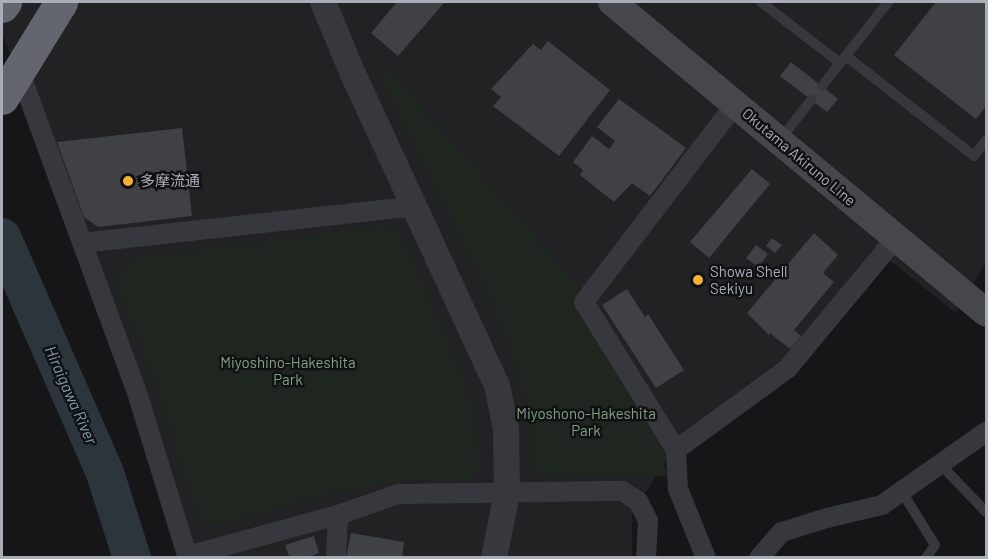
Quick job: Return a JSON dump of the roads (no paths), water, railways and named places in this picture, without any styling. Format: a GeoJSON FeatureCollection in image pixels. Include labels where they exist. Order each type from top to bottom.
{"type":"FeatureCollection","features":[{"type":"Feature","properties":{"kind":"highway"},"geometry":{"type":"LineString","coordinates":[[2,6],[5,2]]}},
{"type":"Feature","properties":{"kind":"highway"},"geometry":{"type":"LineString","coordinates":[[13,91],[61,2]]}},
{"type":"Feature","properties":{"kind":"main road","name":"Okutama Akiruno Line"},"geometry":{"type":"LineString","coordinates":[[612,2],[896,238],[985,308]]}},
{"type":"Feature","properties":{"kind":"street"},"geometry":{"type":"LineString","coordinates":[[323,2],[353,74],[497,385],[506,429],[507,493],[494,558]]}},
{"type":"Feature","properties":{"kind":"street"},"geometry":{"type":"LineString","coordinates":[[13,91],[82,243],[139,399],[188,556],[338,515],[398,494],[622,491],[638,501],[648,521],[646,558]]}},
{"type":"Feature","properties":{"kind":"street"},"geometry":{"type":"LineString","coordinates":[[706,558],[678,489],[676,450],[584,302],[736,103]]}},
{"type":"Feature","properties":{"kind":"street"},"geometry":{"type":"LineString","coordinates":[[82,243],[416,206]]}},
{"type":"Feature","properties":{"kind":"street"},"geometry":{"type":"LineString","coordinates":[[676,450],[788,368],[896,238]]}},
{"type":"Feature","properties":{"kind":"street"},"geometry":{"type":"LineString","coordinates":[[759,558],[782,532],[882,505],[987,432]]}},
{"type":"Feature","properties":{"kind":"street"},"geometry":{"type":"LineString","coordinates":[[336,558],[338,515]]}},
{"type":"Feature","properties":{"kind":"lane"},"geometry":{"type":"LineString","coordinates":[[761,2],[974,156],[987,140]]}},
{"type":"Feature","properties":{"kind":"lane"},"geometry":{"type":"LineString","coordinates":[[822,86],[888,2]]}},
{"type":"Feature","properties":{"kind":"lane"},"geometry":{"type":"LineString","coordinates":[[780,140],[811,100]]}},
{"type":"Feature","properties":{"kind":"lane"},"geometry":{"type":"LineString","coordinates":[[941,465],[987,512]]}},
{"type":"Feature","properties":{"kind":"lane"},"geometry":{"type":"LineString","coordinates":[[902,492],[935,545],[926,558]]}},
{"type":"Feature","properties":{"kind":"waterway","name":"Hiraigawa River"},"geometry":{"type":"LineString","coordinates":[[2,237],[105,473],[132,558]]}},
{"type":"Feature","properties":{"kind":"place","name":"多摩流通"},"geometry":{"type":"Point","coordinates":[128,181]}},
{"type":"Feature","properties":{"kind":"place","name":"Showa Shell Sekiyu"},"geometry":{"type":"Point","coordinates":[698,280]}},
{"type":"Feature","properties":{"kind":"park label","name":"Miyoshino-Hakeshita Park"},"geometry":{"type":"Point","coordinates":[288,370]}},
{"type":"Feature","properties":{"kind":"park label","name":"Miyoshono-Hakeshita Park"},"geometry":{"type":"Point","coordinates":[586,422]}}]}
